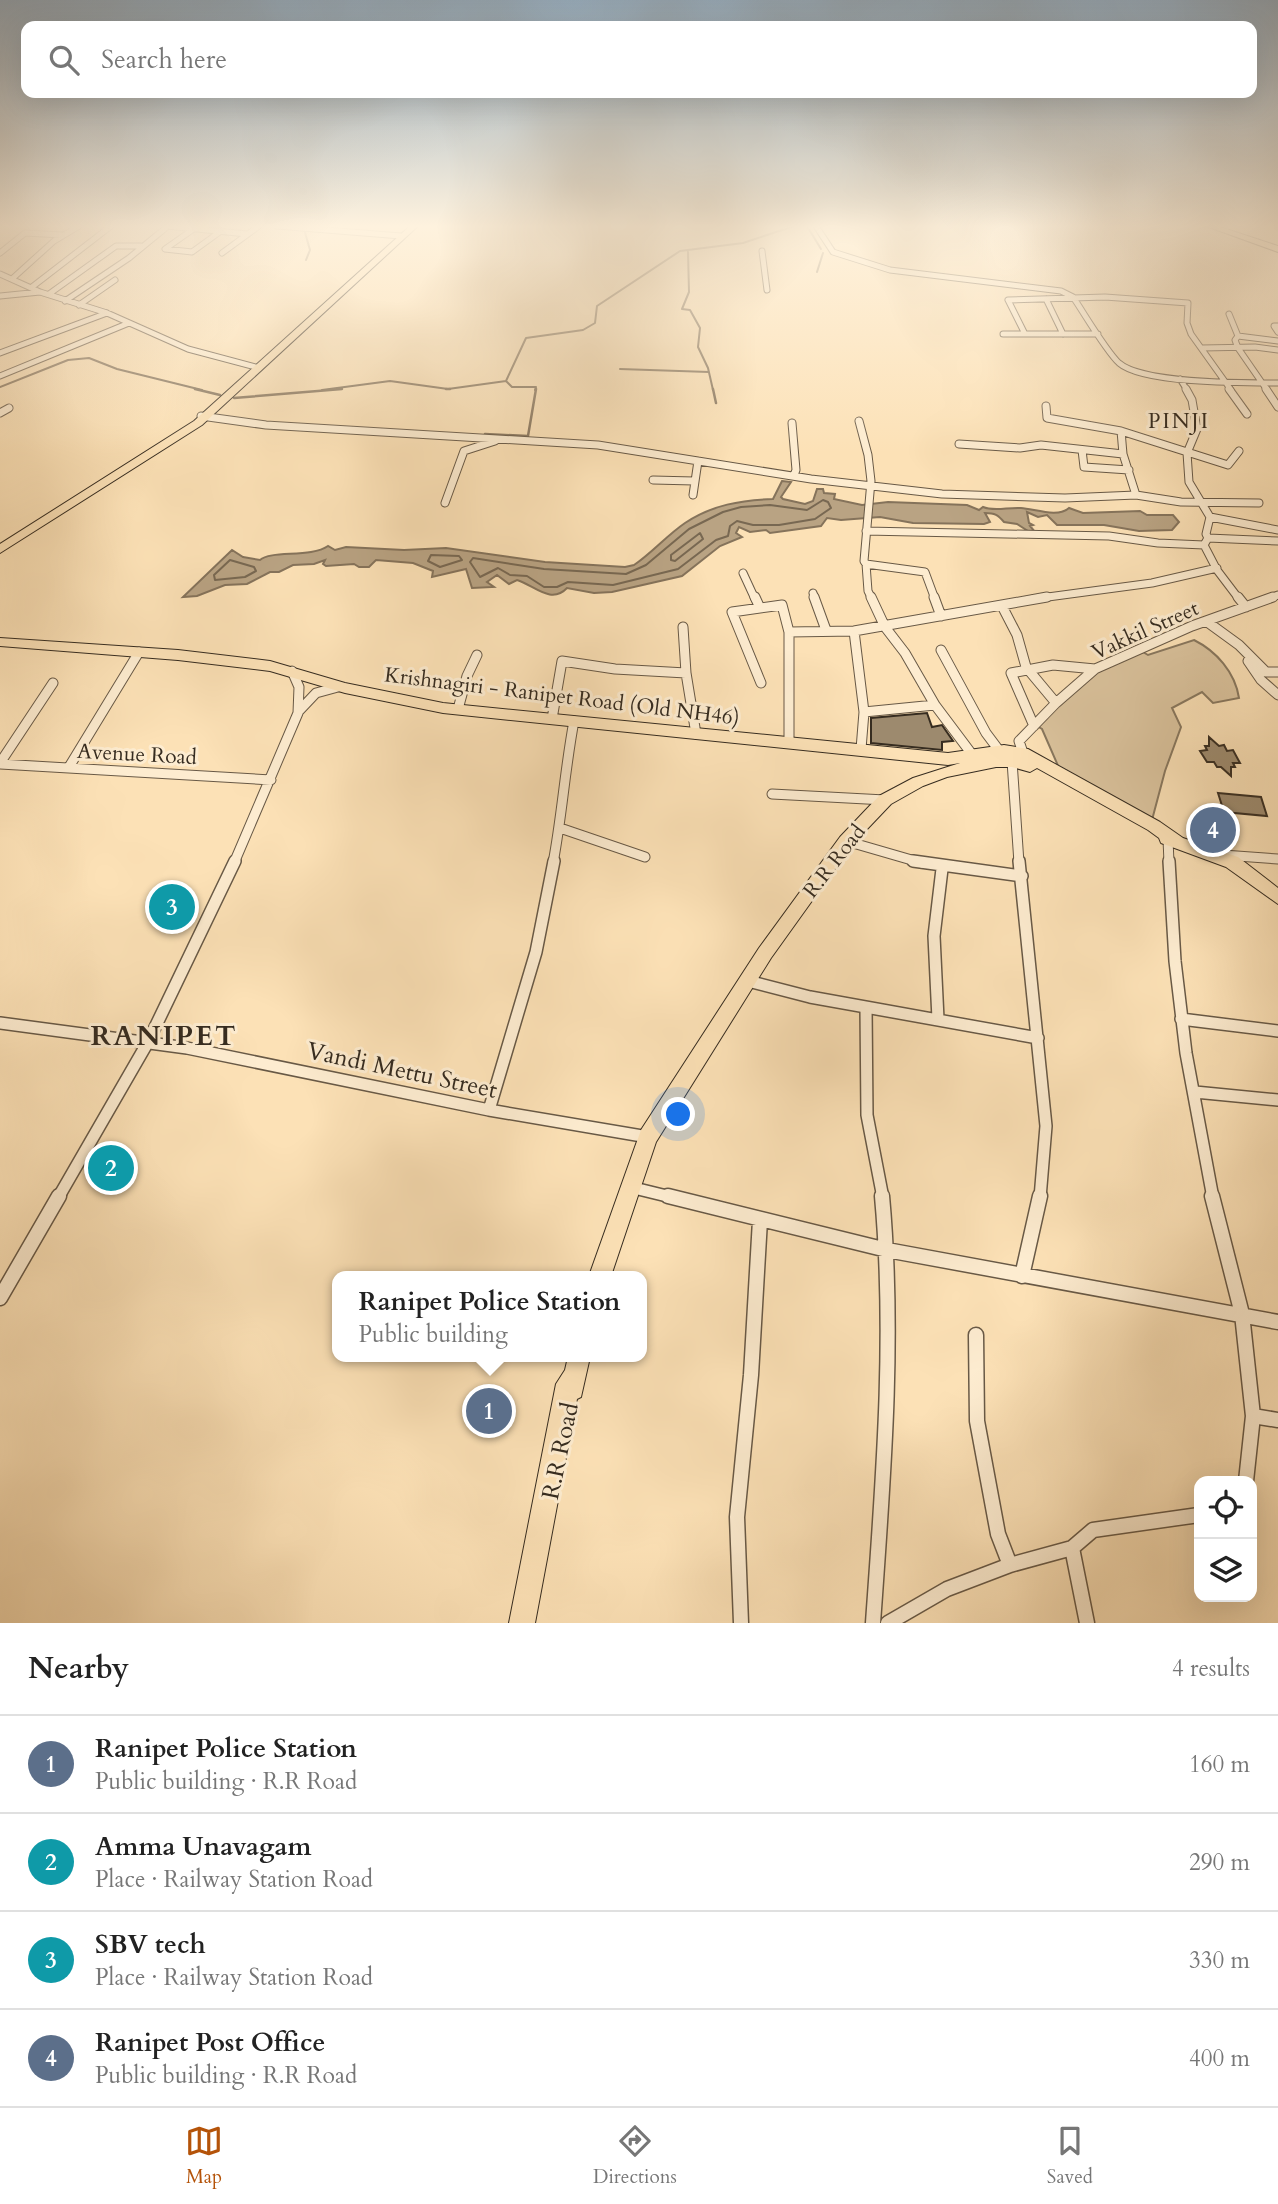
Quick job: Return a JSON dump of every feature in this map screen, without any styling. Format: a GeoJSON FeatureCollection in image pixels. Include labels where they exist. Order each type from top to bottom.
{"type":"FeatureCollection","features":[{"type":"Feature","properties":{"kind":"main road"},"geometry":{"type":"LineString","coordinates":[[0,547],[203,417],[328,302]]}},
{"type":"Feature","properties":{"kind":"main road","name":"Krishnagiri - Ranipet Road (Old NH46)"},"geometry":{"type":"LineString","coordinates":[[0,642],[139,652],[270,666],[338,687],[400,701],[458,709],[914,755]]}},
{"type":"Feature","properties":{"kind":"main road","name":"R.R Road"},"geometry":{"type":"LineString","coordinates":[[914,755],[948,759],[974,757],[999,749],[1173,841],[1250,868],[1278,889]]}},
{"type":"Feature","properties":{"kind":"main road"},"geometry":{"type":"LineString","coordinates":[[914,755],[924,780]]}},
{"type":"Feature","properties":{"kind":"main road","name":"R.R Road"},"geometry":{"type":"LineString","coordinates":[[605,1271],[648,1137],[747,982],[846,841],[885,800],[924,780],[957,769],[1018,757]]}},
{"type":"Feature","properties":{"kind":"main road","name":"R.R Road"},"geometry":{"type":"LineString","coordinates":[[1232,862],[1278,898]]}},
{"type":"Feature","properties":{"kind":"main road","name":"R.R Road"},"geometry":{"type":"LineString","coordinates":[[523,1623],[574,1376]]}},
{"type":"Feature","properties":{"kind":"street"},"geometry":{"type":"LineString","coordinates":[[68,302],[107,313],[188,349],[257,368]]}},
{"type":"Feature","properties":{"kind":"street"},"geometry":{"type":"LineString","coordinates":[[79,305],[84,302]]}},
{"type":"Feature","properties":{"kind":"street"},"geometry":{"type":"LineString","coordinates":[[1009,302],[1025,334]]}},
{"type":"Feature","properties":{"kind":"street"},"geometry":{"type":"LineString","coordinates":[[1047,302],[1063,334]]}},
{"type":"Feature","properties":{"kind":"street"},"geometry":{"type":"LineString","coordinates":[[1076,302],[1120,364],[1129,369],[1180,379],[1278,383]]}},
{"type":"Feature","properties":{"kind":"street"},"geometry":{"type":"LineString","coordinates":[[1178,302],[1188,303],[1186,323],[1191,334],[1247,414]]}},
{"type":"Feature","properties":{"kind":"street"},"geometry":{"type":"LineString","coordinates":[[0,353],[107,313]]}},
{"type":"Feature","properties":{"kind":"street"},"geometry":{"type":"LineString","coordinates":[[1229,314],[1238,336]]}},
{"type":"Feature","properties":{"kind":"street"},"geometry":{"type":"LineString","coordinates":[[0,376],[129,323]]}},
{"type":"Feature","properties":{"kind":"street"},"geometry":{"type":"LineString","coordinates":[[1278,326],[1274,326],[1278,332]]}},
{"type":"Feature","properties":{"kind":"street"},"geometry":{"type":"LineString","coordinates":[[59,331],[82,343]]}},
{"type":"Feature","properties":{"kind":"street"},"geometry":{"type":"LineString","coordinates":[[1003,334],[1098,334]]}},
{"type":"Feature","properties":{"kind":"street"},"geometry":{"type":"LineString","coordinates":[[1238,336],[1278,341]]}},
{"type":"Feature","properties":{"kind":"street"},"geometry":{"type":"LineString","coordinates":[[1238,336],[1235,340],[1238,348],[1278,407]]}},
{"type":"Feature","properties":{"kind":"street"},"geometry":{"type":"LineString","coordinates":[[1202,348],[1278,350]]}},
{"type":"Feature","properties":{"kind":"street"},"geometry":{"type":"LineString","coordinates":[[1180,379],[1192,400],[1197,429],[1187,453],[1189,482],[1210,517],[1206,542],[1217,568],[1246,607]]}},
{"type":"Feature","properties":{"kind":"street"},"geometry":{"type":"LineString","coordinates":[[1046,406],[1047,418],[1121,431],[1228,465],[1239,451]]}},
{"type":"Feature","properties":{"kind":"street"},"geometry":{"type":"LineString","coordinates":[[0,413],[9,408]]}},
{"type":"Feature","properties":{"kind":"street"},"geometry":{"type":"LineString","coordinates":[[203,417],[266,425],[598,445],[811,479],[942,494],[1065,498],[1136,495],[1181,502],[1259,503]]}},
{"type":"Feature","properties":{"kind":"street"},"geometry":{"type":"LineString","coordinates":[[859,421],[869,455],[870,485],[864,561],[867,591],[885,627],[905,653],[935,705],[974,757]]}},
{"type":"Feature","properties":{"kind":"street"},"geometry":{"type":"LineString","coordinates":[[792,423],[794,475]]}},
{"type":"Feature","properties":{"kind":"street"},"geometry":{"type":"LineString","coordinates":[[1121,431],[1123,454],[1136,495]]}},
{"type":"Feature","properties":{"kind":"street"},"geometry":{"type":"LineString","coordinates":[[445,503],[464,451],[503,439]]}},
{"type":"Feature","properties":{"kind":"street"},"geometry":{"type":"LineString","coordinates":[[959,444],[1020,448],[1041,445],[1123,454]]}},
{"type":"Feature","properties":{"kind":"street"},"geometry":{"type":"LineString","coordinates":[[1082,450],[1084,467],[1129,470]]}},
{"type":"Feature","properties":{"kind":"street"},"geometry":{"type":"LineString","coordinates":[[693,495],[698,461]]}},
{"type":"Feature","properties":{"kind":"street"},"geometry":{"type":"LineString","coordinates":[[653,481],[694,481]]}},
{"type":"Feature","properties":{"kind":"street"},"geometry":{"type":"LineString","coordinates":[[1210,517],[1278,530]]}},
{"type":"Feature","properties":{"kind":"street"},"geometry":{"type":"LineString","coordinates":[[866,531],[1109,536],[1158,543],[1278,541]]}},
{"type":"Feature","properties":{"kind":"street"},"geometry":{"type":"LineString","coordinates":[[866,564],[925,572],[941,616]]}},
{"type":"Feature","properties":{"kind":"street"},"geometry":{"type":"LineString","coordinates":[[789,632],[854,631],[885,627],[1030,599],[1152,583],[1217,568]]}},
{"type":"Feature","properties":{"kind":"street"},"geometry":{"type":"LineString","coordinates":[[743,573],[760,608]]}},
{"type":"Feature","properties":{"kind":"street"},"geometry":{"type":"LineString","coordinates":[[813,593],[826,630]]}},
{"type":"Feature","properties":{"kind":"street","name":"Vakkil Street"},"geometry":{"type":"LineString","coordinates":[[1018,757],[1019,741],[1056,703],[1095,669],[1206,621],[1278,595]]}},
{"type":"Feature","properties":{"kind":"street"},"geometry":{"type":"LineString","coordinates":[[761,683],[732,612],[782,605],[789,632],[789,743]]}},
{"type":"Feature","properties":{"kind":"street"},"geometry":{"type":"LineString","coordinates":[[1002,606],[1017,635],[1026,667],[1056,703]]}},
{"type":"Feature","properties":{"kind":"street"},"geometry":{"type":"LineString","coordinates":[[1206,621],[1239,645],[1266,672],[1278,672]]}},
{"type":"Feature","properties":{"kind":"street"},"geometry":{"type":"LineString","coordinates":[[683,627],[686,673],[696,734]]}},
{"type":"Feature","properties":{"kind":"street"},"geometry":{"type":"LineString","coordinates":[[854,631],[864,712],[861,749]]}},
{"type":"Feature","properties":{"kind":"street"},"geometry":{"type":"LineString","coordinates":[[941,650],[986,733],[999,749]]}},
{"type":"Feature","properties":{"kind":"street"},"geometry":{"type":"LineString","coordinates":[[69,767],[139,652]]}},
{"type":"Feature","properties":{"kind":"street"},"geometry":{"type":"LineString","coordinates":[[458,709],[467,676],[477,655]]}},
{"type":"Feature","properties":{"kind":"street"},"geometry":{"type":"LineString","coordinates":[[552,719],[562,661],[615,669],[686,673]]}},
{"type":"Feature","properties":{"kind":"street"},"geometry":{"type":"LineString","coordinates":[[1248,661],[1261,680],[1278,695]]}},
{"type":"Feature","properties":{"kind":"street"},"geometry":{"type":"LineString","coordinates":[[1034,726],[1011,673],[1026,667],[1070,664],[1095,669]]}},
{"type":"Feature","properties":{"kind":"street"},"geometry":{"type":"LineString","coordinates":[[0,1298],[148,1042],[218,901],[298,713],[299,687],[292,671]]}},
{"type":"Feature","properties":{"kind":"street"},"geometry":{"type":"LineString","coordinates":[[0,763],[53,683]]}},
{"type":"Feature","properties":{"kind":"street"},"geometry":{"type":"LineString","coordinates":[[298,713],[316,693],[338,687]]}},
{"type":"Feature","properties":{"kind":"street"},"geometry":{"type":"LineString","coordinates":[[864,712],[892,712],[935,705]]}},
{"type":"Feature","properties":{"kind":"street"},"geometry":{"type":"LineString","coordinates":[[489,1110],[536,952],[560,828],[566,761],[574,721]]}},
{"type":"Feature","properties":{"kind":"street"},"geometry":{"type":"LineString","coordinates":[[1018,757],[1013,807],[1046,1126],[1043,1176],[1022,1276]]}},
{"type":"Feature","properties":{"kind":"street","name":"Avenue Road"},"geometry":{"type":"LineString","coordinates":[[0,763],[271,780]]}},
{"type":"Feature","properties":{"kind":"street"},"geometry":{"type":"LineString","coordinates":[[772,794],[885,800]]}},
{"type":"Feature","properties":{"kind":"street"},"geometry":{"type":"LineString","coordinates":[[560,828],[645,857]]}},
{"type":"Feature","properties":{"kind":"street"},"geometry":{"type":"LineString","coordinates":[[846,841],[885,856],[942,869],[1021,876]]}},
{"type":"Feature","properties":{"kind":"street"},"geometry":{"type":"LineString","coordinates":[[1173,841],[1170,897],[1181,1019],[1190,1083],[1195,1093],[1206,1171],[1242,1314],[1253,1416],[1247,1476]]}},
{"type":"Feature","properties":{"kind":"street"},"geometry":{"type":"LineString","coordinates":[[1207,853],[1278,859]]}},
{"type":"Feature","properties":{"kind":"street"},"geometry":{"type":"LineString","coordinates":[[937,1019],[934,936],[942,869]]}},
{"type":"Feature","properties":{"kind":"street"},"geometry":{"type":"LineString","coordinates":[[747,982],[1038,1038]]}},
{"type":"Feature","properties":{"kind":"street"},"geometry":{"type":"LineString","coordinates":[[866,1007],[867,1115],[881,1180],[887,1250],[885,1461],[873,1623]]}},
{"type":"Feature","properties":{"kind":"street"},"geometry":{"type":"LineString","coordinates":[[1181,1019],[1278,1031]]}},
{"type":"Feature","properties":{"kind":"street","name":"Vandi Mettu Street"},"geometry":{"type":"LineString","coordinates":[[0,1024],[148,1042],[489,1110],[648,1137]]}},
{"type":"Feature","properties":{"kind":"street"},"geometry":{"type":"LineString","coordinates":[[1195,1093],[1278,1100]]}},
{"type":"Feature","properties":{"kind":"street"},"geometry":{"type":"LineString","coordinates":[[627,1199],[760,1220],[887,1250],[1278,1322]]}},
{"type":"Feature","properties":{"kind":"street"},"geometry":{"type":"LineString","coordinates":[[741,1623],[737,1517],[751,1375],[760,1220]]}},
{"type":"Feature","properties":{"kind":"street"},"geometry":{"type":"LineString","coordinates":[[976,1335],[976,1421],[998,1534],[1010,1566]]}},
{"type":"Feature","properties":{"kind":"street"},"geometry":{"type":"LineString","coordinates":[[1253,1416],[1278,1420]]}},
{"type":"Feature","properties":{"kind":"street"},"geometry":{"type":"LineString","coordinates":[[888,1623],[947,1589],[1010,1566],[1072,1548],[1093,1530],[1194,1516]]}},
{"type":"Feature","properties":{"kind":"street"},"geometry":{"type":"LineString","coordinates":[[1072,1548],[1087,1623]]}},
{"type":"Feature","properties":{"kind":"shaded area"},"geometry":{"type":"Polygon","coordinates":[[[1194,640],[1210,650],[1223,663],[1237,688],[1239,698],[1213,703],[1202,692],[1172,708],[1181,727],[1165,771],[1152,820],[1059,768],[1042,729],[1035,725],[1066,696],[1106,666],[1143,652],[1148,655],[1194,640]]]}},
{"type":"Feature","properties":{"kind":"water"},"geometry":{"type":"Polygon","coordinates":[[[782,481],[791,482],[781,497],[783,499],[805,504],[813,501],[817,489],[823,489],[824,493],[835,494],[834,499],[862,505],[888,502],[967,505],[979,510],[983,507],[1021,508],[1053,513],[1069,508],[1083,513],[1140,511],[1147,515],[1173,515],[1179,522],[1172,530],[1139,531],[1104,525],[1057,525],[1047,515],[1038,517],[1027,512],[1029,523],[1033,525],[1030,526],[1035,532],[1031,533],[1017,524],[1004,522],[996,515],[988,513],[985,513],[990,522],[984,524],[913,523],[880,517],[841,520],[827,518],[821,526],[770,533],[766,530],[750,532],[739,527],[736,533],[742,537],[720,546],[682,576],[612,592],[594,593],[567,588],[555,595],[517,580],[509,584],[497,575],[487,582],[494,587],[472,588],[466,569],[432,577],[433,571],[413,563],[376,560],[369,567],[354,564],[326,566],[323,564],[325,560],[270,572],[247,584],[225,585],[197,596],[183,597],[232,550],[243,557],[260,560],[273,555],[312,552],[328,546],[335,550],[346,547],[404,550],[446,548],[545,562],[625,567],[634,565],[695,517],[738,502],[773,499],[782,481]]]}},
{"type":"Feature","properties":{"kind":"building"},"geometry":{"type":"Polygon","coordinates":[[[927,713],[932,727],[942,725],[953,741],[942,742],[942,750],[871,743],[871,718],[927,713]]]}},
{"type":"Feature","properties":{"kind":"building"},"geometry":{"type":"Polygon","coordinates":[[[1209,737],[1219,746],[1224,745],[1227,751],[1233,750],[1240,763],[1233,763],[1235,767],[1231,767],[1231,776],[1214,762],[1207,762],[1200,751],[1207,750],[1205,746],[1209,746],[1209,737]]]}},
{"type":"Feature","properties":{"kind":"building"},"geometry":{"type":"Polygon","coordinates":[[[1218,793],[1261,797],[1267,816],[1224,812],[1218,793]]]}},
{"type":"Feature","properties":{"kind":"building"},"geometry":{"type":"Polygon","coordinates":[[[164,900],[187,900],[181,914],[157,914],[164,900]]]}},
{"type":"Feature","properties":{"kind":"building"},"geometry":{"type":"Polygon","coordinates":[[[108,1150],[130,1154],[114,1186],[92,1181],[108,1150]]]}},
{"type":"Feature","properties":{"kind":"waterway"},"geometry":{"type":"LineString","coordinates":[[506,381],[526,338],[583,330],[595,323],[597,306],[603,302]]}},
{"type":"Feature","properties":{"kind":"waterway"},"geometry":{"type":"LineString","coordinates":[[685,302],[682,309],[690,310],[700,328],[698,347],[709,372]]}},
{"type":"Feature","properties":{"kind":"waterway"},"geometry":{"type":"LineString","coordinates":[[0,387],[68,360],[89,358],[117,369],[202,390]]}},
{"type":"Feature","properties":{"kind":"waterway"},"geometry":{"type":"LineString","coordinates":[[620,369],[709,372]]}},
{"type":"Feature","properties":{"kind":"waterway"},"geometry":{"type":"LineString","coordinates":[[709,372],[713,390]]}},
{"type":"Feature","properties":{"kind":"waterway"},"geometry":{"type":"LineString","coordinates":[[322,390],[390,381],[448,389]]}},
{"type":"Feature","properties":{"kind":"waterway"},"geometry":{"type":"LineString","coordinates":[[448,389],[506,381]]}},
{"type":"Feature","properties":{"kind":"waterway"},"geometry":{"type":"LineString","coordinates":[[506,381],[512,387],[536,387],[535,390]]}},
{"type":"Feature","properties":{"kind":"waterway"},"geometry":{"type":"LineString","coordinates":[[195,389],[220,395]]}},
{"type":"Feature","properties":{"kind":"waterway"},"geometry":{"type":"LineString","coordinates":[[234,398],[342,389]]}},
{"type":"Feature","properties":{"kind":"waterway"},"geometry":{"type":"LineString","coordinates":[[485,434],[528,436],[536,389]]}},
{"type":"Feature","properties":{"kind":"waterway"},"geometry":{"type":"LineString","coordinates":[[713,389],[716,403]]}},
{"type":"Feature","properties":{"kind":"place","name":"Ranipet Post Office"},"geometry":{"type":"Point","coordinates":[1213,830]}},
{"type":"Feature","properties":{"kind":"place","name":"SBV tech"},"geometry":{"type":"Point","coordinates":[172,907]}},
{"type":"Feature","properties":{"kind":"place","name":"Amma Unavagam"},"geometry":{"type":"Point","coordinates":[111,1168]}},
{"type":"Feature","properties":{"kind":"place","name":"Ranipet Police Station"},"geometry":{"type":"Point","coordinates":[489,1411]}},
{"type":"Feature","properties":{"kind":"district","name":"PINJI"},"geometry":{"type":"Point","coordinates":[1179,421]}},
{"type":"Feature","properties":{"kind":"district","name":"RANIPET"},"geometry":{"type":"Point","coordinates":[164,1035]}}]}
